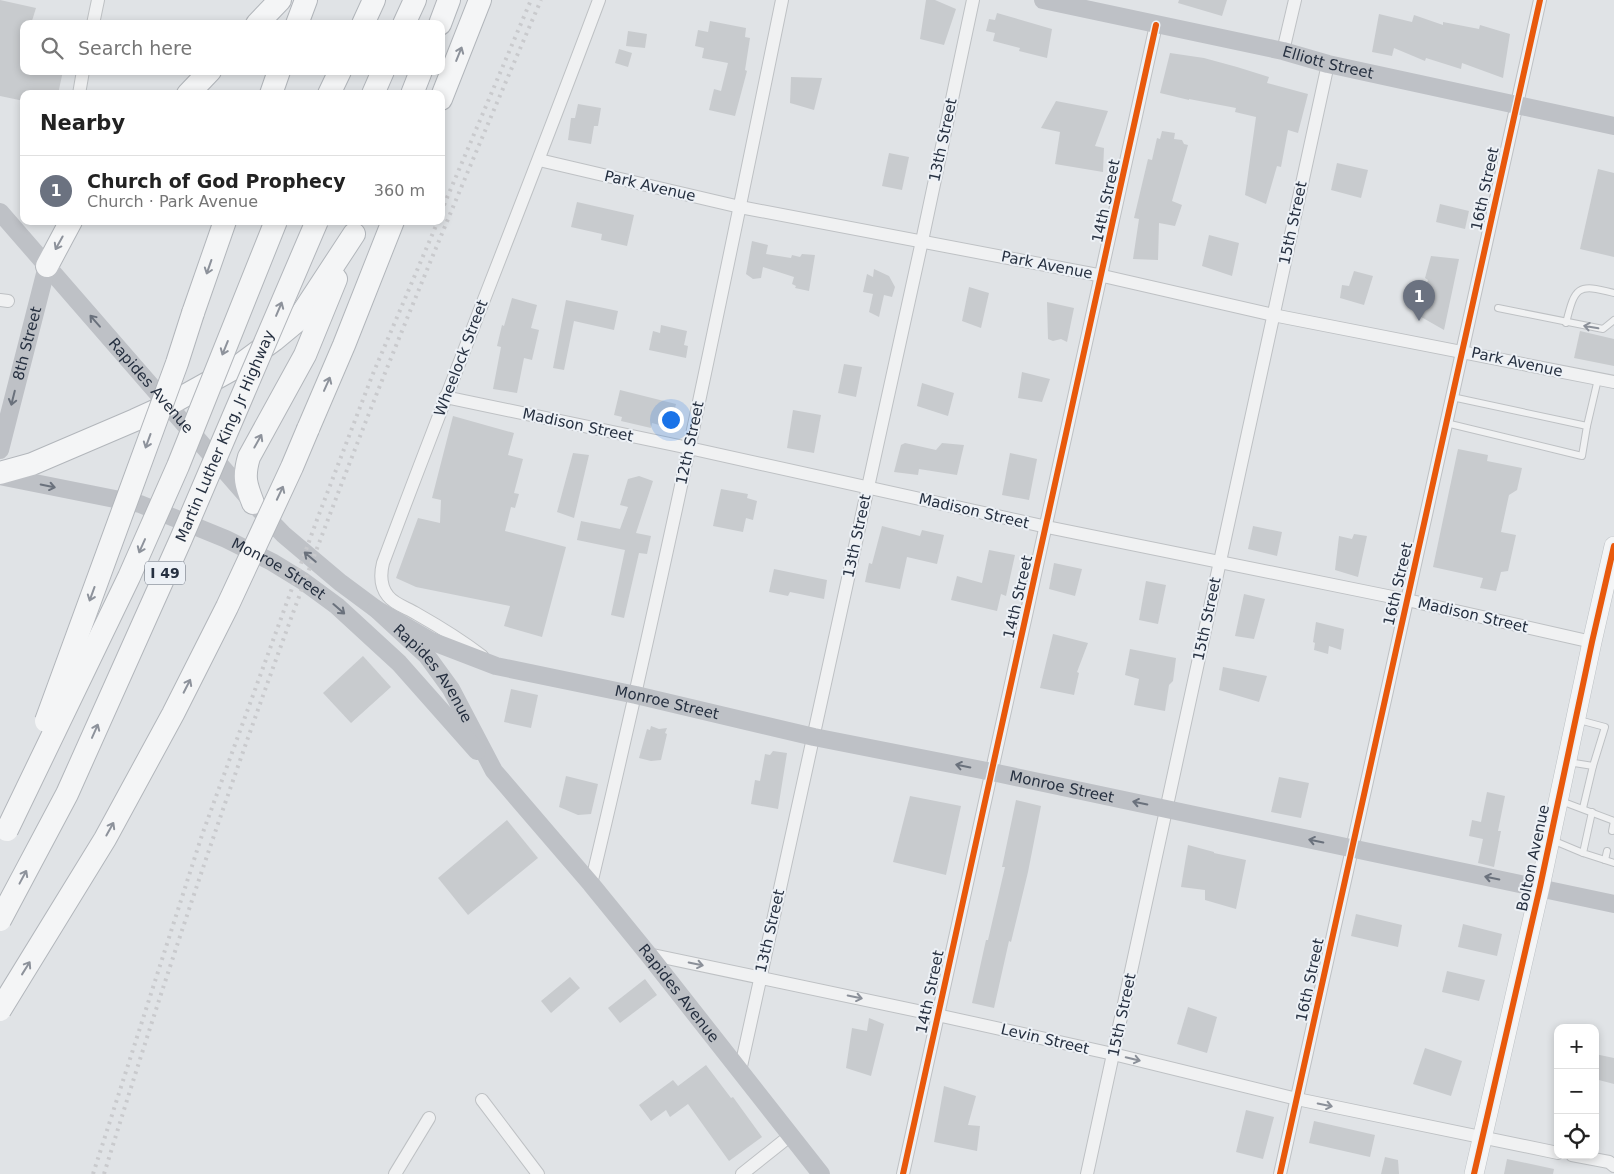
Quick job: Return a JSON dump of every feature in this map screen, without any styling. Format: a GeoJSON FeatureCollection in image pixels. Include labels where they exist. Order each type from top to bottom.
{"type":"FeatureCollection","features":[{"type":"Feature","properties":{"kind":"highway"},"geometry":{"type":"LineString","coordinates":[[261,20],[280,0]]}},
{"type":"Feature","properties":{"kind":"highway"},"geometry":{"type":"LineString","coordinates":[[298,20],[306,0]]}},
{"type":"Feature","properties":{"kind":"highway"},"geometry":{"type":"LineString","coordinates":[[365,20],[374,0]]}},
{"type":"Feature","properties":{"kind":"highway"},"geometry":{"type":"LineString","coordinates":[[406,20],[415,0]]}},
{"type":"Feature","properties":{"kind":"highway"},"geometry":{"type":"LineString","coordinates":[[442,20],[450,0]]}},
{"type":"Feature","properties":{"kind":"highway"},"geometry":{"type":"LineString","coordinates":[[445,90],[480,0]]}},
{"type":"Feature","properties":{"kind":"highway"},"geometry":{"type":"LineString","coordinates":[[192,90],[206,75]]}},
{"type":"Feature","properties":{"kind":"highway"},"geometry":{"type":"LineString","coordinates":[[272,90],[278,75]]}},
{"type":"Feature","properties":{"kind":"highway"},"geometry":{"type":"LineString","coordinates":[[331,90],[338,75]]}},
{"type":"Feature","properties":{"kind":"highway"},"geometry":{"type":"LineString","coordinates":[[375,90],[381,75]]}},
{"type":"Feature","properties":{"kind":"highway"},"geometry":{"type":"LineString","coordinates":[[414,90],[419,75]]}},
{"type":"Feature","properties":{"kind":"highway"},"geometry":{"type":"LineString","coordinates":[[47,266],[69,225]]}},
{"type":"Feature","properties":{"kind":"highway"},"geometry":{"type":"LineString","coordinates":[[3,836],[177,363],[224,225]]}},
{"type":"Feature","properties":{"kind":"highway","name":"I 49"},"geometry":{"type":"LineString","coordinates":[[3,836],[129,577],[178,466],[274,225]]}},
{"type":"Feature","properties":{"kind":"highway","name":"Martin Luther King, Jr Highway"},"geometry":{"type":"LineString","coordinates":[[0,920],[67,794],[181,539],[315,225]]}},
{"type":"Feature","properties":{"kind":"highway"},"geometry":{"type":"LineString","coordinates":[[0,1010],[105,839],[173,714],[227,607],[292,467],[344,345],[391,225]]}},
{"type":"Feature","properties":{"kind":"highway"},"geometry":{"type":"LineString","coordinates":[[0,474],[63,452],[168,405],[240,365],[274,340],[296,320],[357,228]]}},
{"type":"Feature","properties":{"kind":"highway"},"geometry":{"type":"LineString","coordinates":[[253,503],[245,484],[245,470],[249,457],[306,355],[357,228]]}},
{"type":"Feature","properties":{"kind":"main road","name":"Elliott Street"},"geometry":{"type":"LineString","coordinates":[[1044,0],[1081,4],[1156,25],[1283,51],[1328,64],[1614,126]]}},
{"type":"Feature","properties":{"kind":"main road","name":"Rapides Avenue"},"geometry":{"type":"LineString","coordinates":[[0,212],[253,503],[301,550],[376,609],[428,656],[452,689],[494,770],[648,954],[821,1174]]}},
{"type":"Feature","properties":{"kind":"main road","name":"8th Street"},"geometry":{"type":"LineString","coordinates":[[0,450],[47,266]]}},
{"type":"Feature","properties":{"kind":"main road","name":"Monroe Street"},"geometry":{"type":"LineString","coordinates":[[0,474],[140,504],[226,539],[272,562],[304,581],[337,606],[399,663],[494,770]]}},
{"type":"Feature","properties":{"kind":"main road","name":"Bolton Avenue"},"geometry":{"type":"LineString","coordinates":[[1474,1174],[1540,887],[1592,642],[1606,596],[1614,546]]}},
{"type":"Feature","properties":{"kind":"main road","name":"Monroe Street"},"geometry":{"type":"LineString","coordinates":[[376,609],[431,641],[496,666],[636,695],[814,737],[992,772],[1352,849],[1613,901]]}},
{"type":"Feature","properties":{"kind":"street"},"geometry":{"type":"LineString","coordinates":[[94,20],[98,0]]}},
{"type":"Feature","properties":{"kind":"street","name":"Wheelock Street"},"geometry":{"type":"LineString","coordinates":[[496,666],[457,637],[395,603],[382,586],[380,576],[383,563],[445,398],[539,160],[599,0]]}},
{"type":"Feature","properties":{"kind":"street","name":"12th Street"},"geometry":{"type":"LineString","coordinates":[[591,884],[636,695],[782,0]]}},
{"type":"Feature","properties":{"kind":"street","name":"13th Street"},"geometry":{"type":"LineString","coordinates":[[740,1071],[973,0]]}},
{"type":"Feature","properties":{"kind":"street"},"geometry":{"type":"LineString","coordinates":[[1283,51],[1295,0]]}},
{"type":"Feature","properties":{"kind":"street","name":"16th Street"},"geometry":{"type":"LineString","coordinates":[[1280,1174],[1540,0]]}},
{"type":"Feature","properties":{"kind":"street","name":"14th Street"},"geometry":{"type":"LineString","coordinates":[[903,1174],[1103,276],[1156,25]]}},
{"type":"Feature","properties":{"kind":"street","name":"15th Street"},"geometry":{"type":"LineString","coordinates":[[1087,1174],[1328,64]]}},
{"type":"Feature","properties":{"kind":"street"},"geometry":{"type":"LineString","coordinates":[[79,90],[82,75]]}},
{"type":"Feature","properties":{"kind":"street","name":"Park Avenue"},"geometry":{"type":"LineString","coordinates":[[539,160],[740,207],[1103,276],[1273,315],[1614,382]]}},
{"type":"Feature","properties":{"kind":"street","name":"Madison Street"},"geometry":{"type":"LineString","coordinates":[[445,398],[689,448],[1046,527],[1407,600],[1592,642]]}},
{"type":"Feature","properties":{"kind":"street","name":"Levin Street"},"geometry":{"type":"LineString","coordinates":[[648,954],[1113,1054],[1297,1099],[1554,1151]]}},
{"type":"Feature","properties":{"kind":"street"},"geometry":{"type":"LineString","coordinates":[[482,1100],[538,1174]]}},
{"type":"Feature","properties":{"kind":"street"},"geometry":{"type":"LineString","coordinates":[[395,1174],[430,1118]]}},
{"type":"Feature","properties":{"kind":"street"},"geometry":{"type":"LineString","coordinates":[[742,1174],[792,1135]]}},
{"type":"Feature","properties":{"kind":"street"},"geometry":{"type":"LineString","coordinates":[[1593,1159],[1609,1162],[1614,1166]]}},
{"type":"Feature","properties":{"kind":"lane"},"geometry":{"type":"LineString","coordinates":[[1566,322],[1572,299],[1578,291],[1592,287],[1614,293]]}},
{"type":"Feature","properties":{"kind":"lane"},"geometry":{"type":"LineString","coordinates":[[1498,308],[1603,329],[1614,320]]}},
{"type":"Feature","properties":{"kind":"lane"},"geometry":{"type":"LineString","coordinates":[[1446,423],[1582,456],[1598,379]]}},
{"type":"Feature","properties":{"kind":"lane"},"geometry":{"type":"LineString","coordinates":[[1452,397],[1587,426]]}},
{"type":"Feature","properties":{"kind":"lane"},"geometry":{"type":"LineString","coordinates":[[1576,719],[1605,727],[1583,808]]}},
{"type":"Feature","properties":{"kind":"lane"},"geometry":{"type":"LineString","coordinates":[[1566,762],[1593,766]]}},
{"type":"Feature","properties":{"kind":"lane"},"geometry":{"type":"LineString","coordinates":[[1558,800],[1614,821],[1612,831]]}},
{"type":"Feature","properties":{"kind":"lane"},"geometry":{"type":"LineString","coordinates":[[1584,853],[1592,812]]}},
{"type":"Feature","properties":{"kind":"lane"},"geometry":{"type":"LineString","coordinates":[[1550,839],[1614,863]]}},
{"type":"Feature","properties":{"kind":"lane"},"geometry":{"type":"LineString","coordinates":[[1605,860],[1607,851]]}},
{"type":"Feature","properties":{"kind":"building"},"geometry":{"type":"Polygon","coordinates":[[[0,0],[36,8],[32,20],[20,20],[20,75],[62,75],[59,90],[20,90],[20,100],[0,96],[0,0]]]}},
{"type":"Feature","properties":{"kind":"building"},"geometry":{"type":"Polygon","coordinates":[[[926,0],[935,0],[956,9],[944,45],[920,39],[926,0]]]}},
{"type":"Feature","properties":{"kind":"building"},"geometry":{"type":"Polygon","coordinates":[[[1179,0],[1227,0],[1222,16],[1178,3],[1179,0]]]}},
{"type":"Feature","properties":{"kind":"building"},"geometry":{"type":"Polygon","coordinates":[[[997,13],[1052,29],[1047,58],[1019,51],[1020,48],[993,41],[995,33],[986,31],[989,19],[995,20],[997,13]]]}},
{"type":"Feature","properties":{"kind":"building"},"geometry":{"type":"Polygon","coordinates":[[[1379,14],[1412,22],[1414,15],[1443,25],[1443,22],[1479,29],[1480,25],[1510,34],[1503,78],[1462,63],[1461,69],[1426,58],[1425,61],[1394,48],[1392,56],[1372,52],[1379,14]]]}},
{"type":"Feature","properties":{"kind":"building"},"geometry":{"type":"Polygon","coordinates":[[[710,21],[746,28],[745,37],[750,38],[745,70],[747,71],[735,116],[709,110],[714,89],[721,91],[728,63],[702,58],[704,48],[695,46],[698,30],[708,32],[710,21]]]}},
{"type":"Feature","properties":{"kind":"building"},"geometry":{"type":"Polygon","coordinates":[[[628,31],[647,34],[645,48],[626,46],[628,31]]]}},
{"type":"Feature","properties":{"kind":"building"},"geometry":{"type":"Polygon","coordinates":[[[619,49],[632,53],[628,67],[615,63],[619,49]]]}},
{"type":"Feature","properties":{"kind":"building"},"geometry":{"type":"Polygon","coordinates":[[[1170,53],[1204,58],[1237,67],[1269,77],[1267,83],[1308,94],[1298,133],[1288,130],[1281,167],[1277,166],[1266,204],[1245,195],[1256,117],[1235,112],[1236,108],[1160,93],[1170,53]]]}},
{"type":"Feature","properties":{"kind":"building"},"geometry":{"type":"Polygon","coordinates":[[[791,77],[822,78],[814,110],[790,103],[791,77]]]}},
{"type":"Feature","properties":{"kind":"building"},"geometry":{"type":"Polygon","coordinates":[[[1056,101],[1108,111],[1095,146],[1104,148],[1103,172],[1055,164],[1060,132],[1041,128],[1056,101]]]}},
{"type":"Feature","properties":{"kind":"building"},"geometry":{"type":"Polygon","coordinates":[[[578,104],[601,108],[598,126],[594,126],[591,144],[568,140],[571,118],[575,118],[578,104]]]}},
{"type":"Feature","properties":{"kind":"building"},"geometry":{"type":"Polygon","coordinates":[[[1162,131],[1175,133],[1174,139],[1182,140],[1184,144],[1188,145],[1172,201],[1182,205],[1175,226],[1159,223],[1158,260],[1133,259],[1139,219],[1134,218],[1148,159],[1152,160],[1157,138],[1160,139],[1162,131]]]}},
{"type":"Feature","properties":{"kind":"building"},"geometry":{"type":"Polygon","coordinates":[[[889,153],[909,157],[902,190],[882,186],[889,153]]]}},
{"type":"Feature","properties":{"kind":"building"},"geometry":{"type":"Polygon","coordinates":[[[1337,163],[1368,170],[1361,198],[1331,190],[1337,163]]]}},
{"type":"Feature","properties":{"kind":"building"},"geometry":{"type":"Polygon","coordinates":[[[1598,169],[1614,173],[1614,257],[1580,249],[1598,169]]]}},
{"type":"Feature","properties":{"kind":"building"},"geometry":{"type":"Polygon","coordinates":[[[577,202],[634,215],[627,246],[601,240],[602,234],[571,227],[577,202]]]}},
{"type":"Feature","properties":{"kind":"building"},"geometry":{"type":"Polygon","coordinates":[[[1440,204],[1469,211],[1465,229],[1436,222],[1440,204]]]}},
{"type":"Feature","properties":{"kind":"building"},"geometry":{"type":"Polygon","coordinates":[[[1209,235],[1239,243],[1232,276],[1202,266],[1209,235]]]}},
{"type":"Feature","properties":{"kind":"building"},"geometry":{"type":"Polygon","coordinates":[[[752,241],[768,245],[766,254],[791,258],[792,255],[800,257],[802,254],[815,255],[809,291],[795,288],[796,286],[792,284],[794,277],[763,267],[761,278],[753,279],[746,274],[752,241]]]}},
{"type":"Feature","properties":{"kind":"building"},"geometry":{"type":"Polygon","coordinates":[[[1431,256],[1459,259],[1444,330],[1416,314],[1428,280],[1425,278],[1431,256]]]}},
{"type":"Feature","properties":{"kind":"building"},"geometry":{"type":"Polygon","coordinates":[[[874,269],[889,276],[895,287],[892,297],[884,295],[879,317],[869,312],[873,294],[863,292],[867,274],[873,277],[874,269]]]}},
{"type":"Feature","properties":{"kind":"building"},"geometry":{"type":"Polygon","coordinates":[[[1354,271],[1373,276],[1364,305],[1340,298],[1342,285],[1349,286],[1354,271]]]}},
{"type":"Feature","properties":{"kind":"building"},"geometry":{"type":"Polygon","coordinates":[[[969,287],[989,293],[981,328],[962,321],[969,287]]]}},
{"type":"Feature","properties":{"kind":"building"},"geometry":{"type":"Polygon","coordinates":[[[512,298],[537,305],[531,328],[539,330],[532,360],[524,358],[517,393],[493,389],[501,347],[497,346],[512,298]]]}},
{"type":"Feature","properties":{"kind":"building"},"geometry":{"type":"Polygon","coordinates":[[[566,300],[618,311],[614,330],[574,321],[564,370],[553,368],[566,300]]]}},
{"type":"Feature","properties":{"kind":"building"},"geometry":{"type":"Polygon","coordinates":[[[1047,302],[1074,308],[1067,342],[1061,339],[1053,341],[1048,339],[1047,302]]]}},
{"type":"Feature","properties":{"kind":"building"},"geometry":{"type":"Polygon","coordinates":[[[661,325],[687,331],[684,345],[688,346],[686,358],[649,350],[653,331],[660,333],[661,325]]]}},
{"type":"Feature","properties":{"kind":"building"},"geometry":{"type":"Polygon","coordinates":[[[1580,331],[1614,339],[1614,366],[1574,358],[1580,331]]]}},
{"type":"Feature","properties":{"kind":"building"},"geometry":{"type":"Polygon","coordinates":[[[844,364],[862,367],[856,397],[838,393],[844,364]]]}},
{"type":"Feature","properties":{"kind":"building"},"geometry":{"type":"Polygon","coordinates":[[[1022,372],[1050,379],[1042,402],[1018,398],[1022,372]]]}},
{"type":"Feature","properties":{"kind":"building"},"geometry":{"type":"Polygon","coordinates":[[[922,383],[954,393],[948,416],[917,406],[922,383]]]}},
{"type":"Feature","properties":{"kind":"building"},"geometry":{"type":"Polygon","coordinates":[[[620,390],[676,404],[670,428],[652,423],[651,428],[621,421],[622,417],[614,415],[620,390]]]}},
{"type":"Feature","properties":{"kind":"building"},"geometry":{"type":"Polygon","coordinates":[[[793,410],[821,415],[814,453],[787,448],[793,410]]]}},
{"type":"Feature","properties":{"kind":"building"},"geometry":{"type":"Polygon","coordinates":[[[453,416],[514,433],[508,455],[523,459],[514,493],[519,494],[515,508],[511,507],[505,531],[566,547],[542,637],[504,626],[510,606],[416,587],[396,578],[418,518],[440,523],[441,500],[432,498],[453,416]]]}},
{"type":"Feature","properties":{"kind":"building"},"geometry":{"type":"Polygon","coordinates":[[[905,443],[936,450],[942,443],[964,445],[957,475],[919,469],[918,475],[894,472],[901,445],[905,443]]]}},
{"type":"Feature","properties":{"kind":"building"},"geometry":{"type":"Polygon","coordinates":[[[1458,449],[1488,455],[1487,461],[1522,468],[1517,490],[1509,495],[1501,532],[1516,535],[1508,571],[1501,572],[1496,591],[1480,588],[1483,578],[1433,567],[1458,449]]]}},
{"type":"Feature","properties":{"kind":"building"},"geometry":{"type":"Polygon","coordinates":[[[573,453],[589,455],[574,518],[557,512],[573,453]]]}},
{"type":"Feature","properties":{"kind":"building"},"geometry":{"type":"Polygon","coordinates":[[[1010,453],[1037,459],[1029,500],[1002,495],[1010,453]]]}},
{"type":"Feature","properties":{"kind":"building"},"geometry":{"type":"Polygon","coordinates":[[[639,476],[653,481],[636,533],[651,536],[647,554],[639,553],[624,618],[611,615],[625,550],[577,540],[581,521],[620,529],[628,507],[620,505],[628,479],[639,476]]]}},
{"type":"Feature","properties":{"kind":"building"},"geometry":{"type":"Polygon","coordinates":[[[721,489],[748,494],[747,498],[757,501],[753,520],[746,518],[743,532],[713,526],[721,489]]]}},
{"type":"Feature","properties":{"kind":"building"},"geometry":{"type":"Polygon","coordinates":[[[882,526],[920,536],[922,530],[944,535],[937,564],[907,557],[900,589],[865,582],[869,563],[872,564],[882,526]]]}},
{"type":"Feature","properties":{"kind":"building"},"geometry":{"type":"Polygon","coordinates":[[[1253,526],[1282,532],[1277,556],[1248,549],[1253,526]]]}},
{"type":"Feature","properties":{"kind":"building"},"geometry":{"type":"Polygon","coordinates":[[[1354,534],[1367,536],[1358,577],[1335,570],[1339,536],[1352,539],[1354,534]]]}},
{"type":"Feature","properties":{"kind":"building"},"geometry":{"type":"Polygon","coordinates":[[[989,550],[1015,555],[1006,596],[1001,594],[997,611],[951,600],[957,576],[982,583],[989,550]]]}},
{"type":"Feature","properties":{"kind":"building"},"geometry":{"type":"Polygon","coordinates":[[[1054,563],[1082,569],[1075,596],[1049,589],[1054,563]]]}},
{"type":"Feature","properties":{"kind":"building"},"geometry":{"type":"Polygon","coordinates":[[[774,569],[827,580],[824,599],[790,592],[788,596],[769,592],[774,569]]]}},
{"type":"Feature","properties":{"kind":"building"},"geometry":{"type":"Polygon","coordinates":[[[1146,581],[1166,585],[1158,624],[1139,620],[1146,581]]]}},
{"type":"Feature","properties":{"kind":"building"},"geometry":{"type":"Polygon","coordinates":[[[1244,594],[1265,599],[1254,639],[1235,636],[1244,594]]]}},
{"type":"Feature","properties":{"kind":"building"},"geometry":{"type":"Polygon","coordinates":[[[1316,622],[1344,629],[1341,650],[1329,646],[1328,654],[1314,650],[1315,643],[1313,642],[1316,622]]]}},
{"type":"Feature","properties":{"kind":"building"},"geometry":{"type":"Polygon","coordinates":[[[1053,634],[1088,643],[1077,672],[1079,673],[1074,695],[1040,688],[1053,634]]]}},
{"type":"Feature","properties":{"kind":"building"},"geometry":{"type":"Polygon","coordinates":[[[1130,649],[1176,658],[1173,681],[1169,685],[1165,711],[1134,705],[1139,679],[1125,675],[1130,649]]]}},
{"type":"Feature","properties":{"kind":"building"},"geometry":{"type":"Polygon","coordinates":[[[363,656],[391,687],[351,723],[323,693],[363,656]]]}},
{"type":"Feature","properties":{"kind":"building"},"geometry":{"type":"Polygon","coordinates":[[[1223,667],[1267,676],[1259,702],[1219,690],[1223,667]]]}},
{"type":"Feature","properties":{"kind":"building"},"geometry":{"type":"Polygon","coordinates":[[[511,689],[538,695],[531,728],[504,722],[511,689]]]}},
{"type":"Feature","properties":{"kind":"building"},"geometry":{"type":"Polygon","coordinates":[[[651,726],[659,729],[667,728],[661,760],[651,761],[639,758],[647,729],[650,730],[651,726]]]}},
{"type":"Feature","properties":{"kind":"building"},"geometry":{"type":"Polygon","coordinates":[[[773,751],[787,753],[778,809],[751,804],[755,780],[760,781],[765,754],[770,755],[773,751]]]}},
{"type":"Feature","properties":{"kind":"building"},"geometry":{"type":"Polygon","coordinates":[[[566,776],[598,784],[591,814],[578,815],[559,807],[566,776]]]}},
{"type":"Feature","properties":{"kind":"building"},"geometry":{"type":"Polygon","coordinates":[[[1279,777],[1309,783],[1301,818],[1271,812],[1279,777]]]}},
{"type":"Feature","properties":{"kind":"building"},"geometry":{"type":"Polygon","coordinates":[[[1487,792],[1505,796],[1498,831],[1501,831],[1494,867],[1478,863],[1483,839],[1469,836],[1472,820],[1481,822],[1487,792]]]}},
{"type":"Feature","properties":{"kind":"building"},"geometry":{"type":"Polygon","coordinates":[[[910,796],[961,806],[946,875],[893,862],[910,796]]]}},
{"type":"Feature","properties":{"kind":"building"},"geometry":{"type":"Polygon","coordinates":[[[1016,800],[1041,806],[1028,872],[1011,942],[1009,941],[994,1008],[972,1003],[1005,867],[1002,867],[1016,800]]]}},
{"type":"Feature","properties":{"kind":"building"},"geometry":{"type":"Polygon","coordinates":[[[507,820],[538,858],[468,915],[438,878],[507,820]]]}},
{"type":"Feature","properties":{"kind":"building"},"geometry":{"type":"Polygon","coordinates":[[[1188,845],[1246,860],[1236,909],[1205,900],[1205,890],[1181,887],[1188,845]]]}},
{"type":"Feature","properties":{"kind":"building"},"geometry":{"type":"Polygon","coordinates":[[[1356,914],[1402,925],[1398,947],[1351,936],[1356,914]]]}},
{"type":"Feature","properties":{"kind":"building"},"geometry":{"type":"Polygon","coordinates":[[[1463,924],[1502,934],[1497,956],[1458,947],[1463,924]]]}},
{"type":"Feature","properties":{"kind":"building"},"geometry":{"type":"Polygon","coordinates":[[[1447,971],[1485,980],[1479,1001],[1442,992],[1447,971]]]}},
{"type":"Feature","properties":{"kind":"building"},"geometry":{"type":"Polygon","coordinates":[[[570,977],[580,988],[551,1013],[541,1001],[570,977]]]}},
{"type":"Feature","properties":{"kind":"building"},"geometry":{"type":"Polygon","coordinates":[[[645,979],[657,995],[620,1023],[608,1008],[645,979]]]}},
{"type":"Feature","properties":{"kind":"building"},"geometry":{"type":"Polygon","coordinates":[[[1188,1007],[1217,1017],[1207,1053],[1177,1044],[1188,1007]]]}},
{"type":"Feature","properties":{"kind":"building"},"geometry":{"type":"Polygon","coordinates":[[[869,1018],[884,1024],[871,1076],[846,1068],[852,1028],[867,1031],[869,1018]]]}},
{"type":"Feature","properties":{"kind":"building"},"geometry":{"type":"Polygon","coordinates":[[[1425,1048],[1462,1061],[1451,1096],[1413,1084],[1425,1048]]]}},
{"type":"Feature","properties":{"kind":"building"},"geometry":{"type":"Polygon","coordinates":[[[1599,1055],[1614,1058],[1614,1084],[1599,1080],[1599,1055]]]}},
{"type":"Feature","properties":{"kind":"building"},"geometry":{"type":"Polygon","coordinates":[[[706,1065],[731,1098],[733,1097],[762,1137],[729,1161],[688,1104],[670,1117],[666,1110],[651,1121],[639,1105],[673,1080],[678,1086],[706,1065]]]}},
{"type":"Feature","properties":{"kind":"building"},"geometry":{"type":"Polygon","coordinates":[[[944,1086],[976,1096],[968,1125],[980,1126],[977,1151],[934,1142],[944,1086]]]}},
{"type":"Feature","properties":{"kind":"building"},"geometry":{"type":"Polygon","coordinates":[[[1246,1110],[1274,1117],[1263,1159],[1236,1152],[1246,1110]]]}},
{"type":"Feature","properties":{"kind":"building"},"geometry":{"type":"Polygon","coordinates":[[[1314,1121],[1375,1135],[1370,1157],[1309,1143],[1314,1121]]]}},
{"type":"Feature","properties":{"kind":"building"},"geometry":{"type":"Polygon","coordinates":[[[1385,1157],[1398,1160],[1399,1174],[1381,1174],[1385,1157]]]}},
{"type":"Feature","properties":{"kind":"building"},"geometry":{"type":"Polygon","coordinates":[[[1507,1159],[1554,1169],[1553,1174],[1504,1174],[1507,1159]]]}},
{"type":"Feature","properties":{"kind":"railway"},"geometry":{"type":"LineString","coordinates":[[445,203],[531,0]]}},
{"type":"Feature","properties":{"kind":"railway"},"geometry":{"type":"LineString","coordinates":[[104,1174],[201,873],[307,575],[402,330],[541,0]]}},
{"type":"Feature","properties":{"kind":"railway"},"geometry":{"type":"LineString","coordinates":[[93,1174],[202,835],[318,517],[372,376],[436,225]]}},
{"type":"Feature","properties":{"kind":"cycle path"},"geometry":{"type":"LineString","coordinates":[[1280,1174],[1540,0]]}},
{"type":"Feature","properties":{"kind":"cycle path"},"geometry":{"type":"LineString","coordinates":[[903,1174],[1156,25]]}},
{"type":"Feature","properties":{"kind":"cycle path"},"geometry":{"type":"LineString","coordinates":[[1474,1174],[1540,887],[1614,546]]}},
{"type":"Feature","properties":{"kind":"place","name":"Church of God Prophecy"},"geometry":{"type":"Point","coordinates":[1419,321]}}]}
